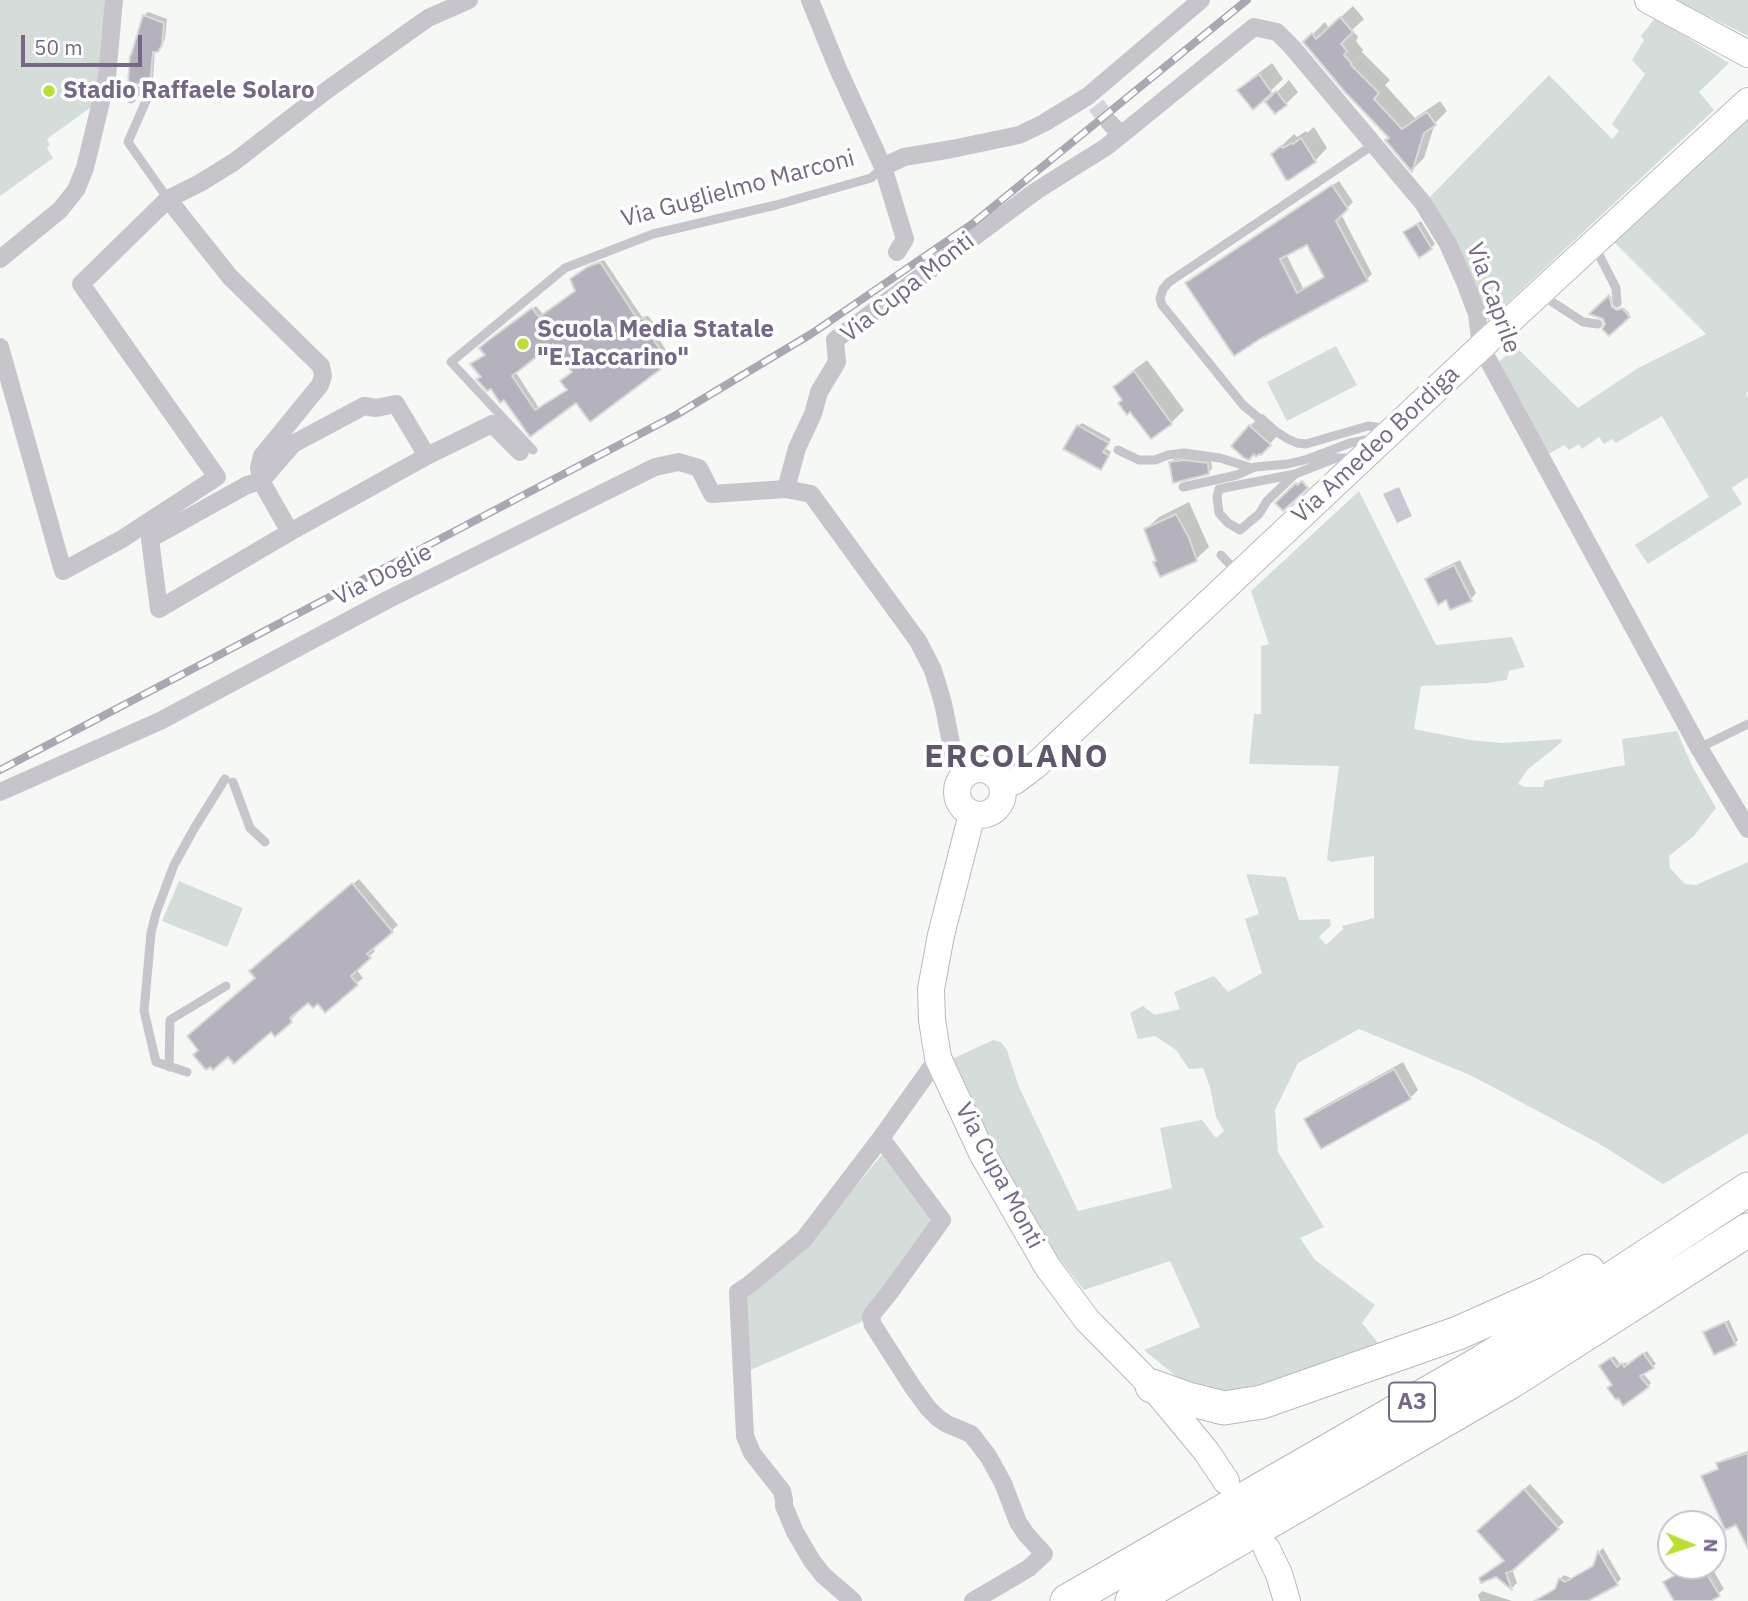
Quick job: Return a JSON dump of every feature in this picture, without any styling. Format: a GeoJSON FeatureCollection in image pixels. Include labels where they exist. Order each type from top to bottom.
{"type":"FeatureCollection","features":[{"type":"Feature","properties":{"kind":"highway"},"geometry":{"type":"LineString","coordinates":[[1152,1386],[1224,1408],[1262,1402],[1458,1333],[1548,1293],[1615,1256],[1748,1173]]}},
{"type":"Feature","properties":{"kind":"highway","name":"A3"},"geometry":{"type":"LineString","coordinates":[[1067,1601],[1482,1362],[1748,1189]]}},
{"type":"Feature","properties":{"kind":"highway","name":"A3"},"geometry":{"type":"LineString","coordinates":[[1132,1601],[1512,1381],[1748,1230]]}},
{"type":"Feature","properties":{"kind":"street"},"geometry":{"type":"LineString","coordinates":[[0,259],[60,210],[76,190],[86,168],[107,77],[114,0]]}},
{"type":"Feature","properties":{"kind":"street"},"geometry":{"type":"LineString","coordinates":[[0,347],[63,571],[122,539],[217,477],[81,284],[168,199],[234,162],[327,90],[428,18],[469,0]]}},
{"type":"Feature","properties":{"kind":"street","name":"Via Guglielmo Marconi"},"geometry":{"type":"LineString","coordinates":[[810,0],[883,167]]}},
{"type":"Feature","properties":{"kind":"street"},"geometry":{"type":"LineString","coordinates":[[897,252],[905,239],[883,167],[904,157],[1018,135],[1092,101],[1201,0]]}},
{"type":"Feature","properties":{"kind":"street"},"geometry":{"type":"LineString","coordinates":[[1648,0],[1748,54]]}},
{"type":"Feature","properties":{"kind":"street","name":"Via Caprile"},"geometry":{"type":"LineString","coordinates":[[1115,128],[1254,27],[1277,32],[1292,47],[1423,203],[1448,244],[1477,314],[1481,347],[1699,748],[1748,829]]}},
{"type":"Feature","properties":{"kind":"street","name":"Via Amedeo Bordiga"},"geometry":{"type":"LineString","coordinates":[[1002,785],[1015,781],[1036,765],[1230,564],[1357,463],[1748,101]]}},
{"type":"Feature","properties":{"kind":"street","name":"Via Cupa Monti"},"geometry":{"type":"LineString","coordinates":[[786,489],[797,448],[813,414],[819,392],[837,362],[835,340],[1036,191],[1106,148],[1115,128]]}},
{"type":"Feature","properties":{"kind":"street"},"geometry":{"type":"LineString","coordinates":[[168,199],[230,277],[321,366],[323,376],[320,385],[262,456],[259,467],[261,481],[290,532]]}},
{"type":"Feature","properties":{"kind":"street"},"geometry":{"type":"LineString","coordinates":[[427,456],[396,404],[376,408],[364,406],[293,444],[261,481],[247,485],[150,539],[159,609],[290,532],[427,456],[492,424],[527,451]]}},
{"type":"Feature","properties":{"kind":"street","name":"Via Doglie"},"geometry":{"type":"LineString","coordinates":[[0,792],[160,721],[387,600],[655,467],[679,462],[699,468],[712,494],[786,489]]}},
{"type":"Feature","properties":{"kind":"street"},"geometry":{"type":"LineString","coordinates":[[786,489],[811,494],[918,641],[933,670],[955,762],[963,776]]}},
{"type":"Feature","properties":{"kind":"street"},"geometry":{"type":"LineString","coordinates":[[979,768],[989,770],[1002,785],[1002,800],[998,808],[991,813],[982,816],[972,814],[959,802],[958,785],[963,776],[971,771],[979,768]]}},
{"type":"Feature","properties":{"kind":"street","name":"Via Cupa Monti"},"geometry":{"type":"LineString","coordinates":[[972,814],[941,935],[931,989],[932,1020],[938,1058],[982,1153],[1047,1266],[1087,1320],[1152,1386],[1206,1451],[1226,1480]]}},
{"type":"Feature","properties":{"kind":"street"},"geometry":{"type":"LineString","coordinates":[[853,1601],[823,1575],[812,1561],[795,1532],[784,1506],[782,1491],[752,1452],[744,1436],[738,1292],[804,1239],[938,1058]]}},
{"type":"Feature","properties":{"kind":"street"},"geometry":{"type":"LineString","coordinates":[[881,1138],[942,1220],[873,1313],[873,1325],[928,1408],[947,1424],[971,1434],[1003,1483],[1018,1522],[1044,1554],[1029,1567],[973,1601]]}},
{"type":"Feature","properties":{"kind":"street"},"geometry":{"type":"LineString","coordinates":[[1267,1549],[1279,1574],[1287,1601]]}},
{"type":"Feature","properties":{"kind":"lane"},"geometry":{"type":"LineString","coordinates":[[131,99],[136,90],[149,94],[128,142],[168,199]]}},
{"type":"Feature","properties":{"kind":"lane"},"geometry":{"type":"LineString","coordinates":[[1373,145],[1169,282],[1160,299],[1162,305],[1243,405],[1288,439],[1306,444],[1368,426],[1376,426],[1385,437]]}},
{"type":"Feature","properties":{"kind":"lane","name":"Via Guglielmo Marconi"},"geometry":{"type":"LineString","coordinates":[[527,451],[451,362],[565,268],[653,234],[776,205],[871,178],[883,167]]}},
{"type":"Feature","properties":{"kind":"lane"},"geometry":{"type":"LineString","coordinates":[[1593,243],[1616,288],[1617,303]]}},
{"type":"Feature","properties":{"kind":"lane"},"geometry":{"type":"LineString","coordinates":[[1539,293],[1583,322],[1598,324]]}},
{"type":"Feature","properties":{"kind":"lane"},"geometry":{"type":"LineString","coordinates":[[1183,487],[1252,468],[1308,459],[1350,443],[1385,437]]}},
{"type":"Feature","properties":{"kind":"lane"},"geometry":{"type":"LineString","coordinates":[[1118,450],[1139,460],[1155,460],[1168,454],[1184,453],[1220,458],[1252,468]]}},
{"type":"Feature","properties":{"kind":"lane"},"geometry":{"type":"LineString","coordinates":[[1295,474],[1267,501],[1259,514],[1240,530],[1228,523],[1219,513],[1219,489],[1295,474],[1336,458],[1347,458],[1357,463]]}},
{"type":"Feature","properties":{"kind":"lane"},"geometry":{"type":"LineString","coordinates":[[1699,748],[1748,724]]}},
{"type":"Feature","properties":{"kind":"lane"},"geometry":{"type":"LineString","coordinates":[[187,1072],[156,1062],[144,1011],[151,933],[156,913],[174,865],[195,827],[229,780],[250,828],[265,842]]}},
{"type":"Feature","properties":{"kind":"lane"},"geometry":{"type":"LineString","coordinates":[[169,1067],[170,1020],[226,986]]}},
{"type":"Feature","properties":{"kind":"shaded area","name":"Stadio Raffaele Solaro"},"geometry":{"type":"Polygon","coordinates":[[[0,0],[106,0],[100,77],[94,105],[47,139],[50,145],[47,148],[53,158],[0,196],[0,0]]]}},
{"type":"Feature","properties":{"kind":"shaded area"},"geometry":{"type":"Polygon","coordinates":[[[1676,0],[1748,0],[1748,36],[1676,0]]]}},
{"type":"Feature","properties":{"kind":"shaded area"},"geometry":{"type":"Polygon","coordinates":[[[1655,18],[1729,63],[1699,92],[1714,110],[1488,321],[1468,271],[1427,200],[1549,75],[1612,139],[1619,131],[1612,124],[1645,74],[1632,60],[1644,40],[1641,36],[1655,18]]]}},
{"type":"Feature","properties":{"kind":"shaded area"},"geometry":{"type":"Polygon","coordinates":[[[1748,115],[1748,477],[1732,488],[1742,504],[1648,564],[1635,545],[1709,497],[1662,416],[1616,443],[1612,439],[1604,444],[1599,437],[1582,449],[1579,444],[1569,450],[1564,445],[1547,455],[1494,366],[1516,347],[1578,408],[1638,368],[1706,334],[1614,242],[1748,115]]]}},
{"type":"Feature","properties":{"kind":"shaded area"},"geometry":{"type":"Polygon","coordinates":[[[1336,346],[1357,385],[1287,421],[1267,382],[1336,346]]]}},
{"type":"Feature","properties":{"kind":"shaded area"},"geometry":{"type":"Polygon","coordinates":[[[1399,487],[1412,516],[1397,523],[1383,494],[1399,487]]]}},
{"type":"Feature","properties":{"kind":"shaded area"},"geometry":{"type":"Polygon","coordinates":[[[1359,491],[1436,645],[1512,637],[1525,667],[1509,671],[1507,680],[1421,686],[1414,729],[1502,743],[1562,739],[1561,743],[1527,770],[1518,784],[1525,787],[1543,787],[1545,780],[1625,765],[1622,739],[1677,731],[1692,766],[1716,808],[1694,836],[1669,856],[1670,868],[1685,884],[1696,885],[1748,862],[1748,1133],[1663,1184],[1598,1143],[1470,1075],[1359,1029],[1298,1063],[1275,1110],[1278,1152],[1324,1227],[1300,1238],[1315,1260],[1375,1305],[1362,1323],[1383,1349],[1248,1391],[1204,1390],[1177,1377],[1144,1350],[1200,1327],[1170,1261],[1084,1290],[1020,1209],[952,1059],[993,1040],[1001,1042],[1007,1050],[1019,1087],[1078,1211],[1172,1188],[1160,1128],[1202,1120],[1216,1138],[1224,1131],[1216,1117],[1203,1068],[1189,1069],[1176,1050],[1155,1036],[1138,1039],[1130,1013],[1143,1006],[1155,1015],[1180,1009],[1174,992],[1214,976],[1228,992],[1262,973],[1245,919],[1259,914],[1246,874],[1286,877],[1299,920],[1330,919],[1331,925],[1319,937],[1326,945],[1343,929],[1342,926],[1374,918],[1374,856],[1331,862],[1327,859],[1339,766],[1249,764],[1254,714],[1261,714],[1261,646],[1269,644],[1251,591],[1359,491]]]}},
{"type":"Feature","properties":{"kind":"shaded area"},"geometry":{"type":"Polygon","coordinates":[[[179,881],[243,908],[227,947],[162,921],[179,881]]]}},
{"type":"Feature","properties":{"kind":"shaded area"},"geometry":{"type":"Polygon","coordinates":[[[885,1151],[933,1220],[866,1320],[746,1372],[744,1298],[811,1240],[885,1151]]]}},
{"type":"Feature","properties":{"kind":"building"},"geometry":{"type":"Polygon","coordinates":[[[143,15],[164,23],[162,45],[158,52],[153,52],[150,85],[128,83],[130,55],[143,15]]]}},
{"type":"Feature","properties":{"kind":"building"},"geometry":{"type":"Polygon","coordinates":[[[1340,17],[1353,32],[1341,44],[1347,51],[1344,55],[1379,93],[1374,99],[1402,129],[1427,112],[1436,125],[1424,133],[1412,172],[1385,140],[1389,138],[1303,42],[1312,33],[1316,39],[1340,17]]]}},
{"type":"Feature","properties":{"kind":"building"},"geometry":{"type":"Polygon","coordinates":[[[1259,74],[1272,93],[1253,110],[1237,90],[1259,74]]]}},
{"type":"Feature","properties":{"kind":"building"},"geometry":{"type":"Polygon","coordinates":[[[1276,91],[1287,105],[1275,114],[1265,102],[1276,91]]]}},
{"type":"Feature","properties":{"kind":"building"},"geometry":{"type":"Polygon","coordinates":[[[1301,138],[1316,162],[1286,180],[1271,154],[1281,146],[1283,148],[1293,144],[1301,138]]]}},
{"type":"Feature","properties":{"kind":"building"},"geometry":{"type":"Polygon","coordinates":[[[1332,185],[1348,209],[1336,221],[1368,281],[1260,339],[1234,356],[1185,283],[1332,185]],[[1307,245],[1280,259],[1297,293],[1324,277],[1307,245]]]}},
{"type":"Feature","properties":{"kind":"building"},"geometry":{"type":"Polygon","coordinates":[[[1417,224],[1432,249],[1419,258],[1403,232],[1417,224]]]}},
{"type":"Feature","properties":{"kind":"building"},"geometry":{"type":"Polygon","coordinates":[[[600,262],[638,320],[644,318],[656,334],[651,336],[669,363],[590,422],[576,403],[530,437],[504,400],[500,403],[491,389],[487,391],[476,379],[481,377],[470,364],[485,355],[479,348],[532,308],[539,317],[575,291],[570,279],[600,262]],[[553,344],[512,376],[535,410],[567,390],[560,381],[572,372],[553,344]]]}},
{"type":"Feature","properties":{"kind":"building"},"geometry":{"type":"Polygon","coordinates":[[[1609,295],[1612,307],[1617,310],[1622,308],[1630,317],[1609,336],[1602,329],[1605,324],[1603,319],[1589,314],[1609,295]]]}},
{"type":"Feature","properties":{"kind":"building"},"geometry":{"type":"Polygon","coordinates":[[[1134,371],[1172,424],[1151,439],[1130,412],[1127,415],[1118,403],[1122,400],[1113,387],[1134,371]]]}},
{"type":"Feature","properties":{"kind":"building"},"geometry":{"type":"Polygon","coordinates":[[[1077,425],[1109,443],[1103,452],[1109,456],[1101,470],[1063,449],[1077,425]]]}},
{"type":"Feature","properties":{"kind":"building"},"geometry":{"type":"Polygon","coordinates":[[[1249,425],[1271,445],[1261,455],[1256,457],[1254,454],[1249,460],[1231,446],[1249,425]]]}},
{"type":"Feature","properties":{"kind":"building"},"geometry":{"type":"Polygon","coordinates":[[[1184,460],[1208,463],[1209,474],[1173,483],[1169,462],[1184,460]]]}},
{"type":"Feature","properties":{"kind":"building"},"geometry":{"type":"Polygon","coordinates":[[[1302,481],[1308,488],[1283,511],[1275,503],[1296,483],[1297,485],[1302,481]]]}},
{"type":"Feature","properties":{"kind":"building"},"geometry":{"type":"Polygon","coordinates":[[[1176,514],[1197,561],[1160,577],[1144,529],[1176,514]]]}},
{"type":"Feature","properties":{"kind":"building"},"geometry":{"type":"Polygon","coordinates":[[[1454,565],[1472,601],[1450,610],[1446,600],[1438,605],[1425,579],[1454,565]]]}},
{"type":"Feature","properties":{"kind":"building"},"geometry":{"type":"Polygon","coordinates":[[[352,883],[393,932],[367,954],[371,958],[351,976],[358,985],[325,1013],[318,1004],[313,1008],[308,1003],[290,1018],[292,1022],[275,1037],[271,1032],[234,1064],[228,1057],[213,1070],[210,1067],[206,1070],[193,1055],[198,1050],[187,1036],[255,978],[249,971],[352,883]]]}},
{"type":"Feature","properties":{"kind":"building"},"geometry":{"type":"Polygon","coordinates":[[[1394,1069],[1411,1099],[1321,1149],[1304,1119],[1394,1069]]]}},
{"type":"Feature","properties":{"kind":"building"},"geometry":{"type":"Polygon","coordinates":[[[1725,1322],[1736,1345],[1714,1355],[1703,1332],[1725,1322]]]}},
{"type":"Feature","properties":{"kind":"building"},"geometry":{"type":"Polygon","coordinates":[[[1643,1353],[1654,1368],[1640,1376],[1649,1387],[1623,1406],[1607,1388],[1612,1385],[1599,1366],[1610,1358],[1617,1367],[1622,1363],[1624,1367],[1643,1353]]]}},
{"type":"Feature","properties":{"kind":"building"},"geometry":{"type":"Polygon","coordinates":[[[1748,1453],[1748,1549],[1736,1525],[1727,1529],[1727,1510],[1716,1510],[1701,1476],[1718,1469],[1716,1463],[1748,1453]]]}},
{"type":"Feature","properties":{"kind":"building"},"geometry":{"type":"Polygon","coordinates":[[[1524,1489],[1559,1529],[1512,1571],[1506,1573],[1512,1590],[1496,1577],[1481,1583],[1479,1578],[1504,1561],[1477,1531],[1524,1489]]]}},
{"type":"Feature","properties":{"kind":"building"},"geometry":{"type":"Polygon","coordinates":[[[1598,1551],[1618,1585],[1588,1601],[1534,1601],[1555,1589],[1559,1578],[1565,1582],[1593,1566],[1598,1551]]]}},
{"type":"Feature","properties":{"kind":"building"},"geometry":{"type":"Polygon","coordinates":[[[1710,1580],[1720,1596],[1711,1601],[1674,1601],[1663,1582],[1710,1580]]]}},
{"type":"Feature","properties":{"kind":"tunnel"},"geometry":{"type":"LineString","coordinates":[[1096,105],[1109,122]]}},
{"type":"Feature","properties":{"kind":"railway"},"geometry":{"type":"LineString","coordinates":[[0,770],[676,415],[811,334],[972,224],[1247,0]]}},
{"type":"Feature","properties":{"kind":"place","name":"Stadio Raffaele Solaro"},"geometry":{"type":"Point","coordinates":[49,91]}},
{"type":"Feature","properties":{"kind":"place","name":"Scuola Media Statale \"E.Iaccarino\""},"geometry":{"type":"Point","coordinates":[523,344]}},
{"type":"Feature","properties":{"kind":"district","name":"ERCOLANO"},"geometry":{"type":"Point","coordinates":[1017,758]}}]}
